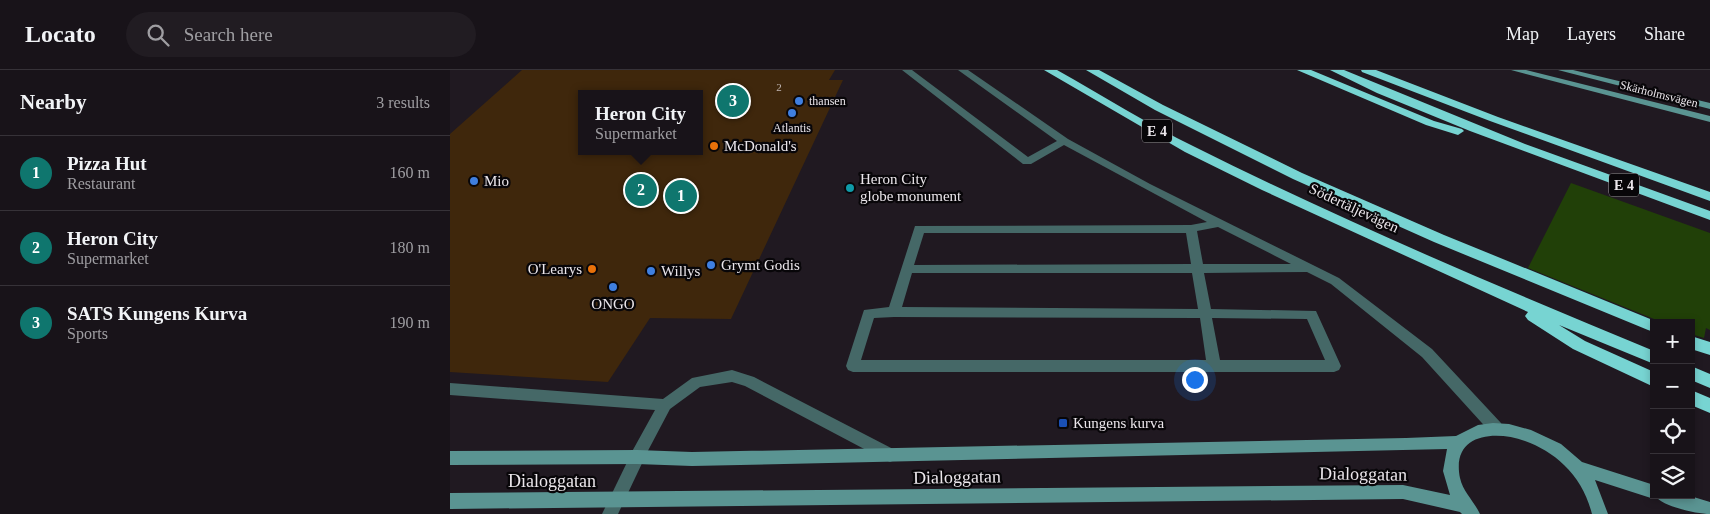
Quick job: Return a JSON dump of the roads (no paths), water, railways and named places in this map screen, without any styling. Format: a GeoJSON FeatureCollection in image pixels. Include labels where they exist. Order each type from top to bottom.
{"type":"FeatureCollection","features":[{"type":"Feature","properties":{"kind":"highway","name":"Södertäljevägen"},"geometry":{"type":"LineString","coordinates":[[1049,70],[1189,149],[1371,236],[1487,288],[1650,356]]}},
{"type":"Feature","properties":{"kind":"highway"},"geometry":{"type":"LineString","coordinates":[[1091,70],[1207,132],[1317,185],[1442,240],[1650,324]]}},
{"type":"Feature","properties":{"kind":"highway"},"geometry":{"type":"LineString","coordinates":[[1302,70],[1430,123],[1484,140],[1539,153]]}},
{"type":"Feature","properties":{"kind":"highway","name":"E 4"},"geometry":{"type":"LineString","coordinates":[[1335,70],[1433,112],[1710,216]]}},
{"type":"Feature","properties":{"kind":"highway"},"geometry":{"type":"LineString","coordinates":[[1366,70],[1494,119],[1710,197]]}},
{"type":"Feature","properties":{"kind":"highway"},"geometry":{"type":"LineString","coordinates":[[1487,288],[1579,344],[1650,378]]}},
{"type":"Feature","properties":{"kind":"highway"},"geometry":{"type":"LineString","coordinates":[[1695,343],[1710,349]]}},
{"type":"Feature","properties":{"kind":"highway"},"geometry":{"type":"LineString","coordinates":[[1695,375],[1710,381]]}},
{"type":"Feature","properties":{"kind":"highway"},"geometry":{"type":"LineString","coordinates":[[1695,399],[1710,406]]}},
{"type":"Feature","properties":{"kind":"street"},"geometry":{"type":"LineString","coordinates":[[906,70],[1027,162],[1064,141]]}},
{"type":"Feature","properties":{"kind":"street"},"geometry":{"type":"LineString","coordinates":[[962,70],[1064,141],[1218,223],[1313,268],[1335,281],[1427,353],[1496,428]]}},
{"type":"Feature","properties":{"kind":"street","name":"Skärholmsvägen"},"geometry":{"type":"LineString","coordinates":[[1515,70],[1710,119]]}},
{"type":"Feature","properties":{"kind":"street","name":"Skärholmsvägen"},"geometry":{"type":"LineString","coordinates":[[1562,70],[1710,106]]}},
{"type":"Feature","properties":{"kind":"street"},"geometry":{"type":"LineString","coordinates":[[894,312],[919,228],[1191,229],[1218,223]]}},
{"type":"Feature","properties":{"kind":"street"},"geometry":{"type":"LineString","coordinates":[[1191,229],[1214,366]]}},
{"type":"Feature","properties":{"kind":"street"},"geometry":{"type":"LineString","coordinates":[[907,269],[1313,268]]}},
{"type":"Feature","properties":{"kind":"street"},"geometry":{"type":"LineString","coordinates":[[869,312],[1205,315],[1311,314],[1334,366],[853,366],[869,312]]}},
{"type":"Feature","properties":{"kind":"street"},"geometry":{"type":"LineString","coordinates":[[614,507],[637,457],[665,405],[697,382],[732,376],[749,381],[890,455]]}},
{"type":"Feature","properties":{"kind":"street"},"geometry":{"type":"LineString","coordinates":[[450,389],[665,405]]}},
{"type":"Feature","properties":{"kind":"street"},"geometry":{"type":"LineString","coordinates":[[1468,510],[1452,481],[1450,459],[1458,442],[1474,431],[1496,428],[1524,433],[1553,447],[1578,468],[1595,493],[1600,514]]}},
{"type":"Feature","properties":{"kind":"street","name":"Dialoggatan"},"geometry":{"type":"LineString","coordinates":[[450,458],[637,457],[692,459],[1406,446],[1458,442]]}},
{"type":"Feature","properties":{"kind":"street"},"geometry":{"type":"LineString","coordinates":[[1578,468],[1650,491]]}},
{"type":"Feature","properties":{"kind":"street","name":"Dialoggatan"},"geometry":{"type":"LineString","coordinates":[[450,501],[614,507],[1403,492],[1468,510]]}},
{"type":"Feature","properties":{"kind":"street"},"geometry":{"type":"LineString","coordinates":[[1676,499],[1710,510]]}},
{"type":"Feature","properties":{"kind":"place","name":"SATS Kungens Kurva"},"geometry":{"type":"Point","coordinates":[733,101]}},
{"type":"Feature","properties":{"kind":"place","name":"thansen"},"geometry":{"type":"Point","coordinates":[799,101]}},
{"type":"Feature","properties":{"kind":"place","name":"Atlantis"},"geometry":{"type":"Point","coordinates":[792,113]}},
{"type":"Feature","properties":{"kind":"place","name":"McDonald's"},"geometry":{"type":"Point","coordinates":[714,146]}},
{"type":"Feature","properties":{"kind":"place","name":"Mio"},"geometry":{"type":"Point","coordinates":[474,181]}},
{"type":"Feature","properties":{"kind":"place","name":"Heron City globe monument"},"geometry":{"type":"Point","coordinates":[850,188]}},
{"type":"Feature","properties":{"kind":"place","name":"Heron City"},"geometry":{"type":"Point","coordinates":[641,190]}},
{"type":"Feature","properties":{"kind":"place","name":"Pizza Hut"},"geometry":{"type":"Point","coordinates":[681,196]}},
{"type":"Feature","properties":{"kind":"place","name":"Grymt Godis"},"geometry":{"type":"Point","coordinates":[711,265]}},
{"type":"Feature","properties":{"kind":"place","name":"O'Learys"},"geometry":{"type":"Point","coordinates":[592,269]}},
{"type":"Feature","properties":{"kind":"place","name":"Willys"},"geometry":{"type":"Point","coordinates":[651,271]}},
{"type":"Feature","properties":{"kind":"place","name":"ONGO"},"geometry":{"type":"Point","coordinates":[613,287]}},
{"type":"Feature","properties":{"kind":"place","name":"Kungens kurva"},"geometry":{"type":"Point","coordinates":[1063,423]}}]}
